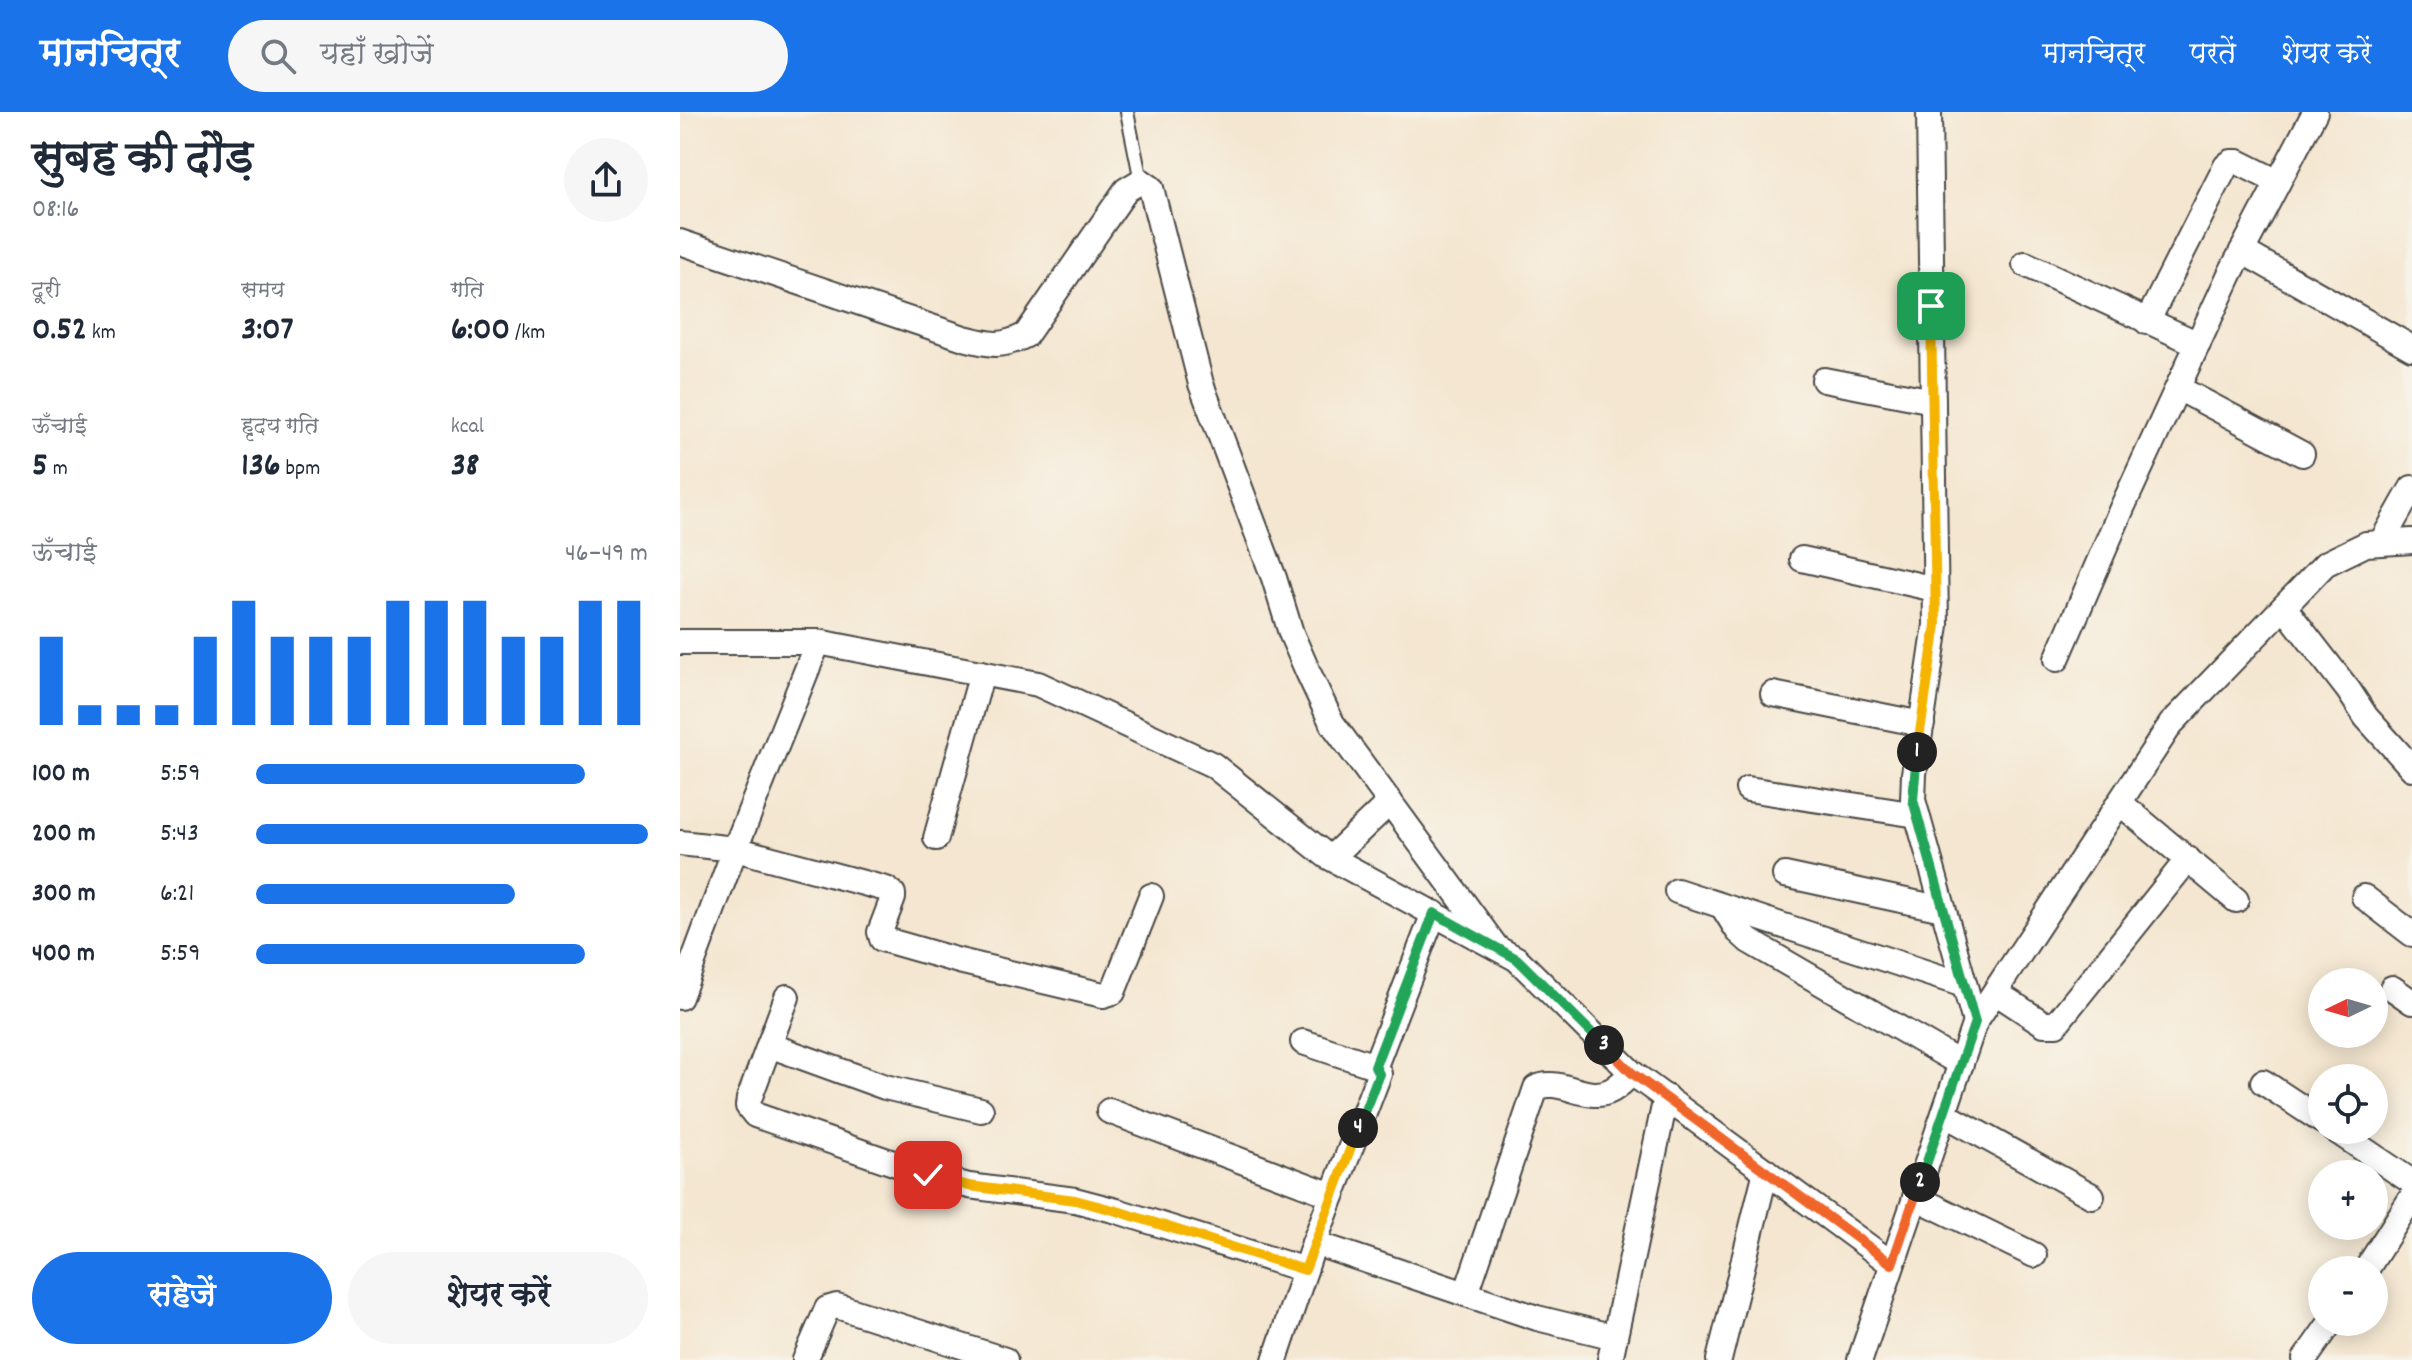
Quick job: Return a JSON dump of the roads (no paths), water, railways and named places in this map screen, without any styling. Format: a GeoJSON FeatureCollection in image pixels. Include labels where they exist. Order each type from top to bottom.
{"type":"FeatureCollection","features":[{"type":"Feature","properties":{"kind":"street"},"geometry":{"type":"LineString","coordinates":[[1929,112],[1935,634],[1914,774],[1913,800],[1975,1022]]}},
{"type":"Feature","properties":{"kind":"street"},"geometry":{"type":"LineString","coordinates":[[2057,659],[2198,344],[2242,251],[2315,112]]}},
{"type":"Feature","properties":{"kind":"street"},"geometry":{"type":"LineString","coordinates":[[2147,322],[2226,166],[2238,162],[2278,182]]}},
{"type":"Feature","properties":{"kind":"street"},"geometry":{"type":"LineString","coordinates":[[680,242],[964,338],[989,345],[1008,345],[1026,335],[1126,190],[1141,181],[1151,188],[1201,384],[1274,578],[1291,633],[1332,723],[1496,947]]}},
{"type":"Feature","properties":{"kind":"street"},"geometry":{"type":"LineString","coordinates":[[2242,251],[2412,348]]}},
{"type":"Feature","properties":{"kind":"street"},"geometry":{"type":"LineString","coordinates":[[2025,264],[2198,344]]}},
{"type":"Feature","properties":{"kind":"street"},"geometry":{"type":"LineString","coordinates":[[1824,380],[1933,401]]}},
{"type":"Feature","properties":{"kind":"street"},"geometry":{"type":"LineString","coordinates":[[2178,388],[2302,454]]}},
{"type":"Feature","properties":{"kind":"street"},"geometry":{"type":"LineString","coordinates":[[2381,543],[2412,488]]}},
{"type":"Feature","properties":{"kind":"street"},"geometry":{"type":"LineString","coordinates":[[1860,1360],[1975,1022],[2171,724],[2325,564],[2366,544],[2412,541]]}},
{"type":"Feature","properties":{"kind":"street"},"geometry":{"type":"LineString","coordinates":[[1802,559],[1935,589]]}},
{"type":"Feature","properties":{"kind":"street"},"geometry":{"type":"LineString","coordinates":[[2284,607],[2366,717],[2412,768]]}},
{"type":"Feature","properties":{"kind":"street"},"geometry":{"type":"LineString","coordinates":[[680,642],[818,642],[1038,684],[1213,765],[1327,856],[1517,959],[1632,1073],[1892,1264]]}},
{"type":"Feature","properties":{"kind":"street"},"geometry":{"type":"LineString","coordinates":[[680,997],[818,642]]}},
{"type":"Feature","properties":{"kind":"street"},"geometry":{"type":"LineString","coordinates":[[936,838],[982,673]]}},
{"type":"Feature","properties":{"kind":"street"},"geometry":{"type":"LineString","coordinates":[[1773,694],[1922,724]]}},
{"type":"Feature","properties":{"kind":"street"},"geometry":{"type":"LineString","coordinates":[[1748,789],[1917,815]]}},
{"type":"Feature","properties":{"kind":"street"},"geometry":{"type":"LineString","coordinates":[[1332,857],[1390,802]]}},
{"type":"Feature","properties":{"kind":"street"},"geometry":{"type":"LineString","coordinates":[[2120,803],[2236,900]]}},
{"type":"Feature","properties":{"kind":"street"},"geometry":{"type":"LineString","coordinates":[[680,843],[735,849],[886,889],[893,894],[893,898],[880,932],[882,939],[959,961],[1103,995],[1113,992],[1151,896]]}},
{"type":"Feature","properties":{"kind":"street"},"geometry":{"type":"LineString","coordinates":[[1995,992],[2044,1024],[2051,1025],[2062,1020],[2188,859]]}},
{"type":"Feature","properties":{"kind":"street"},"geometry":{"type":"LineString","coordinates":[[1785,875],[1943,909]]}},
{"type":"Feature","properties":{"kind":"street"},"geometry":{"type":"LineString","coordinates":[[1677,891],[1964,985]]}},
{"type":"Feature","properties":{"kind":"street"},"geometry":{"type":"LineString","coordinates":[[2364,897],[2412,934]]}},
{"type":"Feature","properties":{"kind":"street"},"geometry":{"type":"LineString","coordinates":[[1723,907],[1738,931],[1749,941],[1961,1064]]}},
{"type":"Feature","properties":{"kind":"street"},"geometry":{"type":"LineString","coordinates":[[1375,1066],[1434,913]]}},
{"type":"Feature","properties":{"kind":"street"},"geometry":{"type":"LineString","coordinates":[[787,997],[749,1099],[748,1106],[755,1115],[928,1175],[969,1186],[1075,1200],[1305,1270]]}},
{"type":"Feature","properties":{"kind":"street"},"geometry":{"type":"LineString","coordinates":[[1275,1360],[1314,1243],[1379,1074],[1375,1066],[1303,1042]]}},
{"type":"Feature","properties":{"kind":"street"},"geometry":{"type":"LineString","coordinates":[[769,1045],[885,1087],[981,1110]]}},
{"type":"Feature","properties":{"kind":"street"},"geometry":{"type":"LineString","coordinates":[[1466,1294],[1536,1088],[1546,1083],[1595,1094],[1610,1091],[1632,1073]]}},
{"type":"Feature","properties":{"kind":"street"},"geometry":{"type":"LineString","coordinates":[[2263,1082],[2308,1112]]}},
{"type":"Feature","properties":{"kind":"street"},"geometry":{"type":"LineString","coordinates":[[1314,1243],[1537,1318],[1612,1349],[1666,1097]]}},
{"type":"Feature","properties":{"kind":"street"},"geometry":{"type":"LineString","coordinates":[[1109,1111],[1332,1195]]}},
{"type":"Feature","properties":{"kind":"street"},"geometry":{"type":"LineString","coordinates":[[1944,1114],[2092,1196]]}},
{"type":"Feature","properties":{"kind":"street"},"geometry":{"type":"LineString","coordinates":[[2356,1144],[2412,1182]]}},
{"type":"Feature","properties":{"kind":"street"},"geometry":{"type":"LineString","coordinates":[[1719,1360],[1766,1171]]}},
{"type":"Feature","properties":{"kind":"street"},"geometry":{"type":"LineString","coordinates":[[1915,1197],[2034,1255]]}},
{"type":"Feature","properties":{"kind":"street"},"geometry":{"type":"LineString","coordinates":[[2375,1256],[2412,1197]]}},
{"type":"Feature","properties":{"kind":"street"},"geometry":{"type":"LineString","coordinates":[[805,1360],[827,1309],[837,1306],[1005,1360]]}},
{"type":"Feature","properties":{"kind":"street"},"geometry":{"type":"LineString","coordinates":[[2305,1359],[2321,1336]]}},
{"type":"Feature","properties":{"kind":"lane"},"geometry":{"type":"LineString","coordinates":[[1127,112],[1141,181]]}}]}
